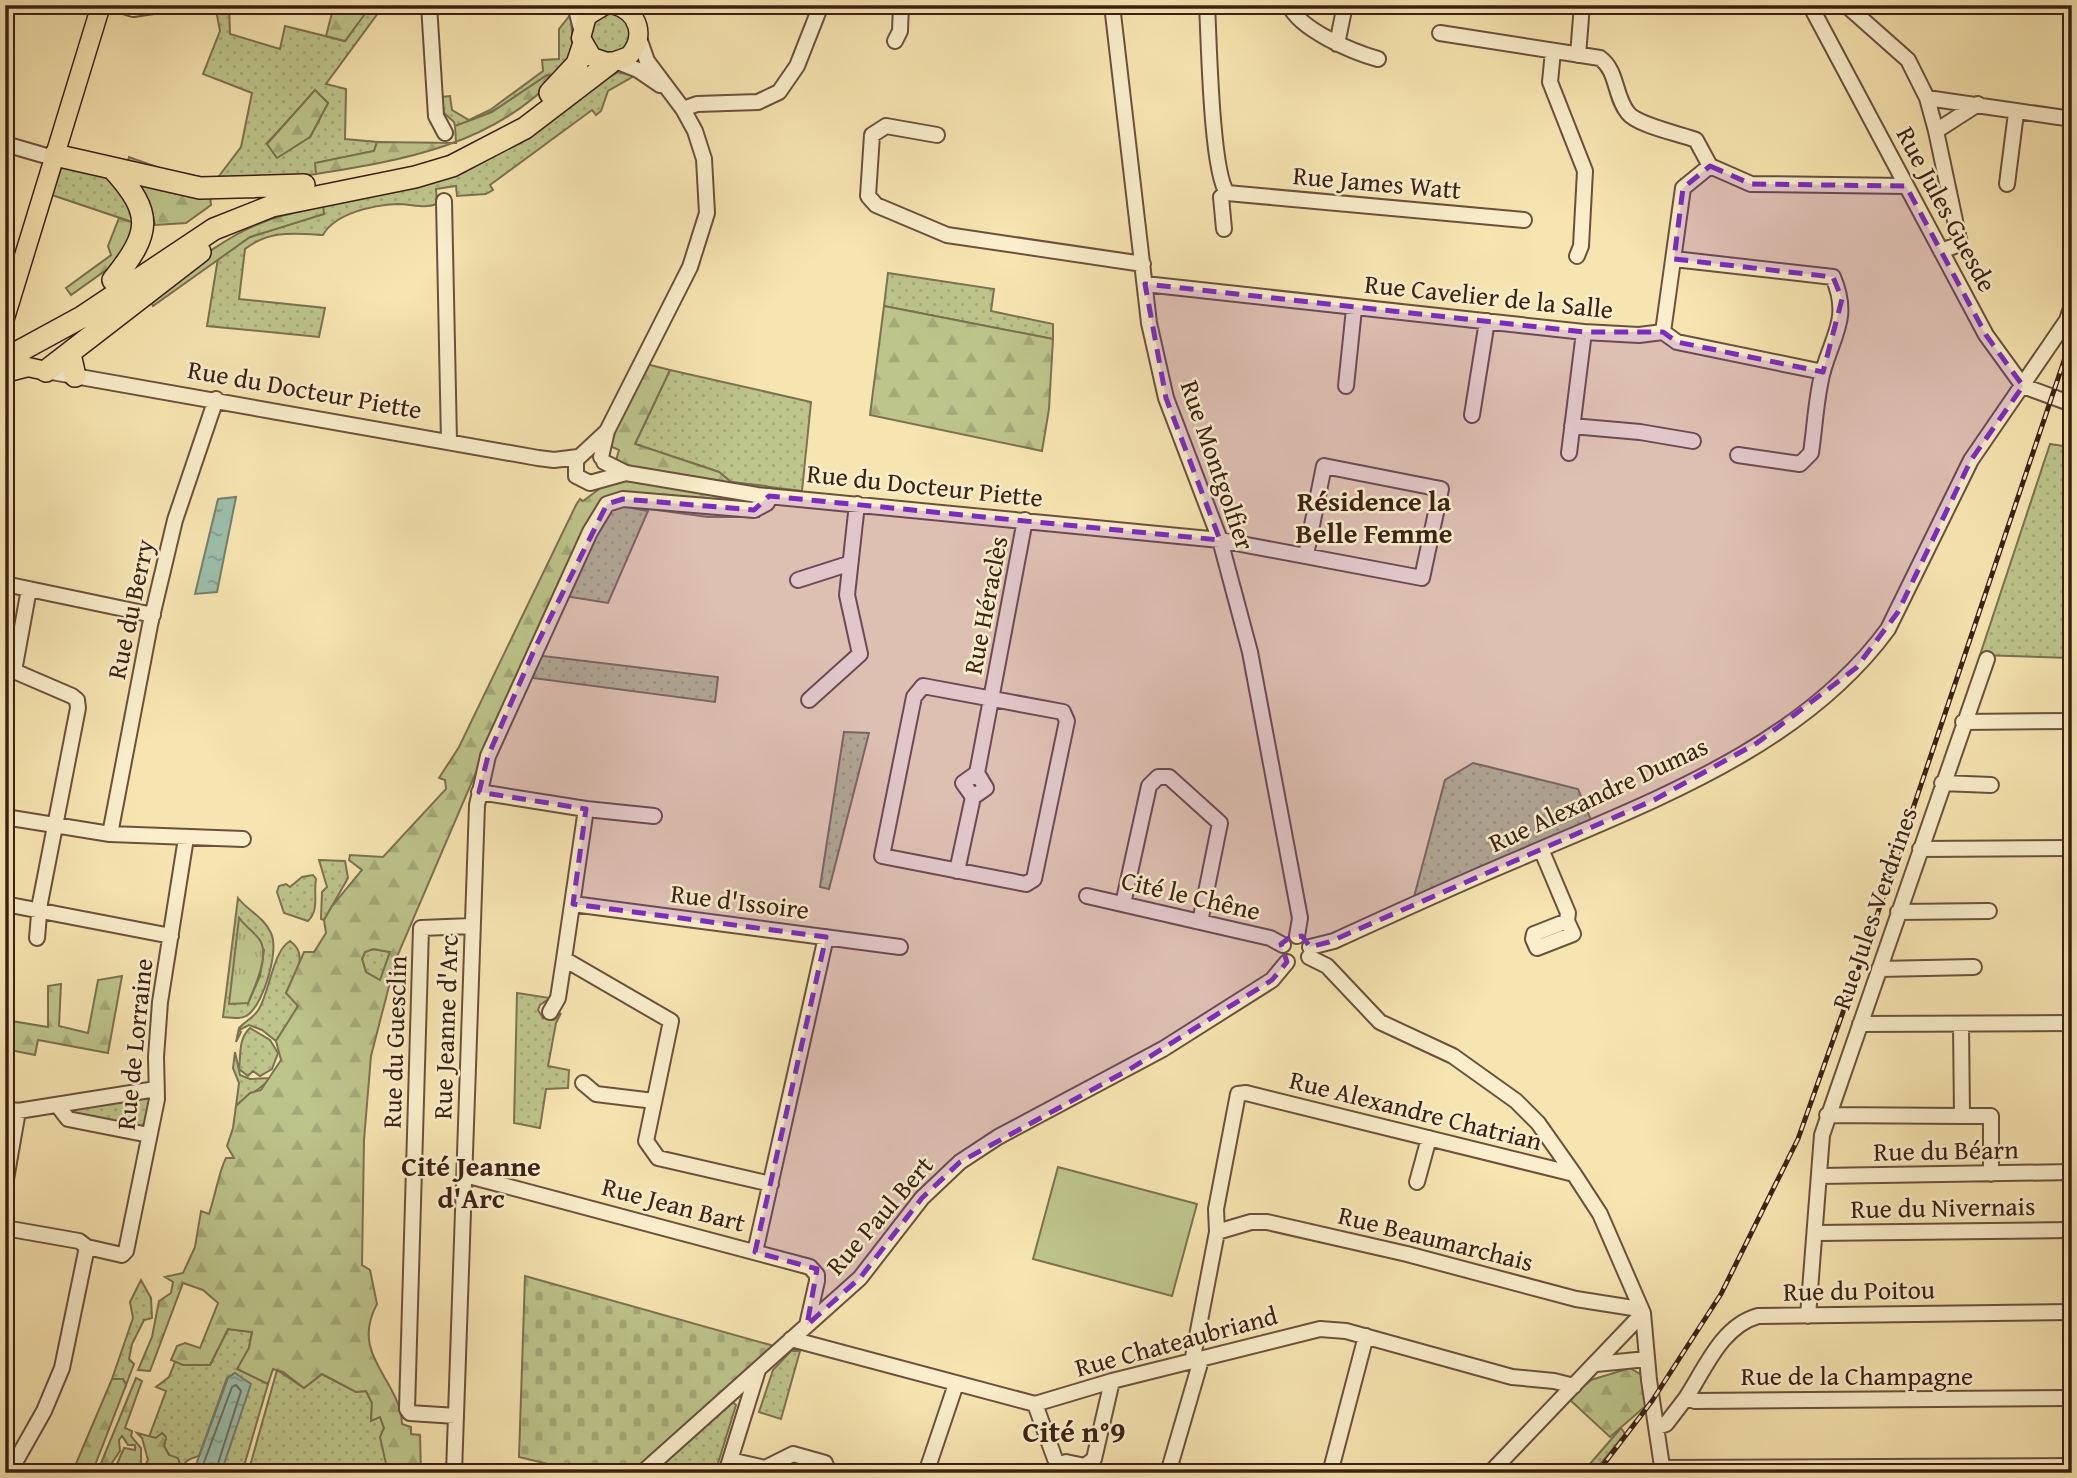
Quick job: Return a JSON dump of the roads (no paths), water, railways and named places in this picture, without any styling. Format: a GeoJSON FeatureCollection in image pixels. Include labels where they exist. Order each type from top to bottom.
{"type":"FeatureCollection","features":[{"type":"Feature","properties":{"kind":"highway"},"geometry":{"type":"LineString","coordinates":[[5,359],[82,317],[214,229],[311,190],[414,164],[481,140],[547,96],[577,64],[582,38]]}},
{"type":"Feature","properties":{"kind":"highway"},"geometry":{"type":"LineString","coordinates":[[5,344],[29,333],[204,221],[258,197],[415,177],[474,156],[525,128],[614,63]]}},
{"type":"Feature","properties":{"kind":"highway"},"geometry":{"type":"LineString","coordinates":[[49,155],[113,169],[126,169],[200,188],[311,190]]}},
{"type":"Feature","properties":{"kind":"highway"},"geometry":{"type":"LineString","coordinates":[[113,169],[138,200],[143,225],[133,253],[113,280]]}},
{"type":"Feature","properties":{"kind":"highway"},"geometry":{"type":"LineString","coordinates":[[46,371],[206,248],[311,190]]}},
{"type":"Feature","properties":{"kind":"highway"},"geometry":{"type":"LineString","coordinates":[[70,354],[75,376]]}},
{"type":"Feature","properties":{"kind":"main road"},"geometry":{"type":"LineString","coordinates":[[5,318],[91,5]]}},
{"type":"Feature","properties":{"kind":"main road"},"geometry":{"type":"LineString","coordinates":[[5,285],[101,5]]}},
{"type":"Feature","properties":{"kind":"main road"},"geometry":{"type":"LineString","coordinates":[[603,5],[587,16],[582,38],[592,57],[614,63],[632,53],[639,32],[640,5]]}},
{"type":"Feature","properties":{"kind":"main road"},"geometry":{"type":"LineString","coordinates":[[615,5],[631,13],[639,32]]}},
{"type":"Feature","properties":{"kind":"main road","name":"Rue du Docteur Piette"},"geometry":{"type":"LineString","coordinates":[[5,373],[28,367],[46,371]]}},
{"type":"Feature","properties":{"kind":"main road","name":"Rue du Docteur Piette"},"geometry":{"type":"LineString","coordinates":[[5,379],[46,371]]}},
{"type":"Feature","properties":{"kind":"street"},"geometry":{"type":"LineString","coordinates":[[120,5],[133,9],[160,5]]}},
{"type":"Feature","properties":{"kind":"street"},"geometry":{"type":"LineString","coordinates":[[429,5],[436,116],[445,133]]}},
{"type":"Feature","properties":{"kind":"street"},"geometry":{"type":"LineString","coordinates":[[575,5],[582,38]]}},
{"type":"Feature","properties":{"kind":"street"},"geometry":{"type":"LineString","coordinates":[[683,108],[697,104],[758,102],[779,92],[797,66],[821,5]]}},
{"type":"Feature","properties":{"kind":"street"},"geometry":{"type":"LineString","coordinates":[[895,41],[900,30],[901,5]]}},
{"type":"Feature","properties":{"kind":"street","name":"Rue Montgolfier"},"geometry":{"type":"LineString","coordinates":[[1112,5],[1149,323],[1166,398],[1220,540],[1250,652],[1300,918],[1297,936]]}},
{"type":"Feature","properties":{"kind":"street"},"geometry":{"type":"LineString","coordinates":[[1207,5],[1216,138],[1221,184],[1227,193],[1221,197],[1224,229]]}},
{"type":"Feature","properties":{"kind":"street"},"geometry":{"type":"LineString","coordinates":[[1289,5],[1295,15],[1337,44],[1378,60]]}},
{"type":"Feature","properties":{"kind":"street"},"geometry":{"type":"LineString","coordinates":[[1337,44],[1345,5]]}},
{"type":"Feature","properties":{"kind":"street"},"geometry":{"type":"LineString","coordinates":[[1578,55],[1582,5]]}},
{"type":"Feature","properties":{"kind":"street","name":"Rue Jules Guesde"},"geometry":{"type":"LineString","coordinates":[[1810,5],[1986,335],[2023,386]]}},
{"type":"Feature","properties":{"kind":"street"},"geometry":{"type":"LineString","coordinates":[[1846,5],[1908,60],[1927,98],[1960,244],[1941,251]]}},
{"type":"Feature","properties":{"kind":"street"},"geometry":{"type":"LineString","coordinates":[[607,431],[604,472],[599,480],[585,482],[579,460],[607,431],[690,267],[707,213],[704,159],[683,108],[647,61],[639,32]]}},
{"type":"Feature","properties":{"kind":"street"},"geometry":{"type":"LineString","coordinates":[[1440,33],[1600,58],[1608,64],[1627,112],[1635,119],[1696,140],[1710,166],[1751,184],[1906,186]]}},
{"type":"Feature","properties":{"kind":"street"},"geometry":{"type":"LineString","coordinates":[[1553,51],[1550,82],[1585,171],[1581,246],[1577,256]]}},
{"type":"Feature","properties":{"kind":"street"},"geometry":{"type":"LineString","coordinates":[[614,63],[638,70],[667,90]]}},
{"type":"Feature","properties":{"kind":"street"},"geometry":{"type":"LineString","coordinates":[[1927,98],[2072,119]]}},
{"type":"Feature","properties":{"kind":"street"},"geometry":{"type":"LineString","coordinates":[[1936,131],[1978,104]]}},
{"type":"Feature","properties":{"kind":"street"},"geometry":{"type":"LineString","coordinates":[[2007,184],[2017,113]]}},
{"type":"Feature","properties":{"kind":"street"},"geometry":{"type":"LineString","coordinates":[[937,135],[886,126],[872,135],[868,196],[876,205],[947,235],[1143,264]]}},
{"type":"Feature","properties":{"kind":"street"},"geometry":{"type":"LineString","coordinates":[[5,144],[49,155]]}},
{"type":"Feature","properties":{"kind":"street"},"geometry":{"type":"LineString","coordinates":[[1663,332],[1683,188],[1710,166]]}},
{"type":"Feature","properties":{"kind":"street","name":"Rue James Watt"},"geometry":{"type":"LineString","coordinates":[[1227,193],[1524,220]]}},
{"type":"Feature","properties":{"kind":"street"},"geometry":{"type":"LineString","coordinates":[[444,201],[449,441]]}},
{"type":"Feature","properties":{"kind":"street"},"geometry":{"type":"LineString","coordinates":[[1674,259],[1833,277],[1842,299],[1836,339],[1823,372],[1811,453],[1800,464],[1738,455]]}},
{"type":"Feature","properties":{"kind":"street","name":"Rue Cavelier de la Salle"},"geometry":{"type":"LineString","coordinates":[[1145,284],[1336,303],[1354,309],[1584,332],[1639,335],[1663,332],[1677,342],[1823,372]]}},
{"type":"Feature","properties":{"kind":"street","name":"Rue Alexandre Dumas"},"geometry":{"type":"LineString","coordinates":[[1309,952],[1654,800],[1733,758],[1790,722],[1856,668],[1898,612],[1971,460],[2067,320],[2072,305]]}},
{"type":"Feature","properties":{"kind":"street"},"geometry":{"type":"LineString","coordinates":[[1346,386],[1354,309]]}},
{"type":"Feature","properties":{"kind":"street"},"geometry":{"type":"LineString","coordinates":[[1472,415],[1488,321]]}},
{"type":"Feature","properties":{"kind":"street"},"geometry":{"type":"LineString","coordinates":[[1569,453],[1584,332]]}},
{"type":"Feature","properties":{"kind":"street","name":"Rue du Docteur Piette"},"geometry":{"type":"LineString","coordinates":[[46,371],[554,460],[603,459],[626,474]]}},
{"type":"Feature","properties":{"kind":"street"},"geometry":{"type":"LineString","coordinates":[[2023,386],[2072,404]]}},
{"type":"Feature","properties":{"kind":"street","name":"Rue du Berry"},"geometry":{"type":"LineString","coordinates":[[110,834],[153,615],[175,520],[216,399]]}},
{"type":"Feature","properties":{"kind":"street"},"geometry":{"type":"LineString","coordinates":[[1572,426],[1640,432],[1693,441]]}},
{"type":"Feature","properties":{"kind":"street"},"geometry":{"type":"LineString","coordinates":[[1220,540],[1422,578],[1441,489],[1324,466],[1306,555]]}},
{"type":"Feature","properties":{"kind":"street","name":"Rue du Docteur Piette"},"geometry":{"type":"LineString","coordinates":[[599,480],[626,474],[769,496],[1220,540]]}},
{"type":"Feature","properties":{"kind":"street"},"geometry":{"type":"LineString","coordinates":[[654,816],[586,809],[479,792],[488,756],[530,660],[590,532],[607,504],[623,499],[754,510],[767,503],[769,496]]}},
{"type":"Feature","properties":{"kind":"street"},"geometry":{"type":"LineString","coordinates":[[809,700],[860,654],[847,595],[848,564],[857,504]]}},
{"type":"Feature","properties":{"kind":"street","name":"Rue Héraclès"},"geometry":{"type":"LineString","coordinates":[[957,872],[972,797],[963,783],[977,773],[1026,520]]}},
{"type":"Feature","properties":{"kind":"street"},"geometry":{"type":"LineString","coordinates":[[798,580],[848,564]]}},
{"type":"Feature","properties":{"kind":"street"},"geometry":{"type":"LineString","coordinates":[[5,584],[153,615]]}},
{"type":"Feature","properties":{"kind":"street"},"geometry":{"type":"LineString","coordinates":[[29,589],[14,671],[77,700],[39,910],[37,938]]}},
{"type":"Feature","properties":{"kind":"street","name":"Rue Jules Verdrines"},"geometry":{"type":"LineString","coordinates":[[1808,1316],[1822,1135],[1827,1115],[1987,659]]}},
{"type":"Feature","properties":{"kind":"street"},"geometry":{"type":"LineString","coordinates":[[923,686],[992,698],[1063,712],[1067,721],[1034,879],[1026,884],[882,856],[914,697],[923,686]]}},
{"type":"Feature","properties":{"kind":"street"},"geometry":{"type":"LineString","coordinates":[[1963,722],[2072,722]]}},
{"type":"Feature","properties":{"kind":"street"},"geometry":{"type":"LineString","coordinates":[[1123,904],[1149,786],[1158,777],[1169,777],[1220,823],[1200,922]]}},
{"type":"Feature","properties":{"kind":"street"},"geometry":{"type":"LineString","coordinates":[[1942,783],[1991,785]]}},
{"type":"Feature","properties":{"kind":"street","name":"Rue Jeanne d'Arc"},"geometry":{"type":"LineString","coordinates":[[454,1473],[479,792]]}},
{"type":"Feature","properties":{"kind":"street"},"geometry":{"type":"LineString","coordinates":[[550,1012],[558,998],[586,809]]}},
{"type":"Feature","properties":{"kind":"street"},"geometry":{"type":"LineString","coordinates":[[5,817],[110,834],[243,839]]}},
{"type":"Feature","properties":{"kind":"street","name":"Rue de Lorraine"},"geometry":{"type":"LineString","coordinates":[[87,1247],[124,1254],[157,1099],[160,1002],[186,838]]}},
{"type":"Feature","properties":{"kind":"street"},"geometry":{"type":"LineString","coordinates":[[1920,849],[2072,848]]}},
{"type":"Feature","properties":{"kind":"street"},"geometry":{"type":"LineString","coordinates":[[1541,849],[1568,914],[1567,921]]}},
{"type":"Feature","properties":{"kind":"street","name":"Cité le Chêne"},"geometry":{"type":"LineString","coordinates":[[1087,897],[1270,938],[1283,945]]}},
{"type":"Feature","properties":{"kind":"street"},"geometry":{"type":"LineString","coordinates":[[5,904],[171,936]]}},
{"type":"Feature","properties":{"kind":"street","name":"Rue d'Issoire"},"geometry":{"type":"LineString","coordinates":[[573,904],[900,947]]}},
{"type":"Feature","properties":{"kind":"street"},"geometry":{"type":"LineString","coordinates":[[1898,912],[1989,911]]}},
{"type":"Feature","properties":{"kind":"street","name":"Rue du Guesclin"},"geometry":{"type":"LineString","coordinates":[[456,1416],[411,1413],[407,1409],[421,928],[472,926]]}},
{"type":"Feature","properties":{"kind":"street"},"geometry":{"type":"LineString","coordinates":[[1309,952],[1296,965],[1287,962],[1282,954],[1283,945],[1289,938],[1297,936],[1305,940],[1309,952],[1326,966],[1369,1014],[1389,1028],[1453,1056],[1516,1101],[1538,1123],[1574,1174],[1600,1214],[1643,1313],[1662,1470],[1909,1471],[2072,1466]]}},
{"type":"Feature","properties":{"kind":"street"},"geometry":{"type":"LineString","coordinates":[[755,1252],[826,937]]}},
{"type":"Feature","properties":{"kind":"street"},"geometry":{"type":"LineString","coordinates":[[1326,966],[1329,942]]}},
{"type":"Feature","properties":{"kind":"street"},"geometry":{"type":"LineString","coordinates":[[564,960],[671,1021],[646,1141],[658,1158],[771,1184]]}},
{"type":"Feature","properties":{"kind":"street","name":"Rue Paul Bert"},"geometry":{"type":"LineString","coordinates":[[642,1473],[860,1278],[922,1198],[960,1162],[998,1137],[1173,1043],[1272,980],[1287,962]]}},
{"type":"Feature","properties":{"kind":"street"},"geometry":{"type":"LineString","coordinates":[[1879,970],[1974,967]]}},
{"type":"Feature","properties":{"kind":"street"},"geometry":{"type":"LineString","coordinates":[[1860,1024],[2072,1023]]}},
{"type":"Feature","properties":{"kind":"street"},"geometry":{"type":"LineString","coordinates":[[1961,1024],[1962,1116]]}},
{"type":"Feature","properties":{"kind":"street"},"geometry":{"type":"LineString","coordinates":[[583,1083],[596,1094],[654,1101]]}},
{"type":"Feature","properties":{"kind":"street"},"geometry":{"type":"LineString","coordinates":[[5,1185],[12,1110],[156,1089]]}},
{"type":"Feature","properties":{"kind":"street","name":"Rue Alexandre Chatrian"},"geometry":{"type":"LineString","coordinates":[[1217,1233],[1216,1209],[1238,1094],[1246,1093],[1574,1174]]}},
{"type":"Feature","properties":{"kind":"street"},"geometry":{"type":"LineString","coordinates":[[57,1105],[68,1119],[149,1135]]}},
{"type":"Feature","properties":{"kind":"street"},"geometry":{"type":"LineString","coordinates":[[1827,1115],[1991,1116],[1991,1174]]}},
{"type":"Feature","properties":{"kind":"street"},"geometry":{"type":"LineString","coordinates":[[1417,1182],[1429,1138]]}},
{"type":"Feature","properties":{"kind":"street","name":"Rue du Béarn"},"geometry":{"type":"LineString","coordinates":[[1820,1176],[2072,1172]]}},
{"type":"Feature","properties":{"kind":"street","name":"Rue Jean Bart"},"geometry":{"type":"LineString","coordinates":[[465,1175],[755,1252],[815,1271],[817,1281],[807,1325]]}},
{"type":"Feature","properties":{"kind":"street","name":"Rue Beaumarchais"},"geometry":{"type":"LineString","coordinates":[[1217,1233],[1251,1222],[1266,1222],[1407,1254],[1563,1296],[1633,1308],[1643,1313]]}},
{"type":"Feature","properties":{"kind":"street"},"geometry":{"type":"LineString","coordinates":[[5,1228],[79,1241],[87,1247],[62,1368],[44,1411],[9,1473]]}},
{"type":"Feature","properties":{"kind":"street","name":"Rue du Nivernais"},"geometry":{"type":"LineString","coordinates":[[1816,1233],[2072,1230]]}},
{"type":"Feature","properties":{"kind":"street"},"geometry":{"type":"LineString","coordinates":[[1168,1473],[1196,1361],[1217,1233]]}},
{"type":"Feature","properties":{"kind":"street","name":"Rue du Poitou"},"geometry":{"type":"LineString","coordinates":[[1686,1398],[1730,1330],[1743,1320],[1758,1316],[2072,1312]]}},
{"type":"Feature","properties":{"kind":"street"},"geometry":{"type":"LineString","coordinates":[[1490,1473],[1643,1313]]}},
{"type":"Feature","properties":{"kind":"street","name":"Rue Chateaubriand"},"geometry":{"type":"LineString","coordinates":[[1035,1404],[1112,1381],[1321,1329],[1366,1336],[1513,1377],[1574,1386]]}},
{"type":"Feature","properties":{"kind":"street"},"geometry":{"type":"LineString","coordinates":[[1330,1473],[1366,1336]]}},
{"type":"Feature","properties":{"kind":"street"},"geometry":{"type":"LineString","coordinates":[[791,1339],[1035,1404],[1059,1469],[1066,1462],[1085,1466],[1094,1459],[1112,1381]]}},
{"type":"Feature","properties":{"kind":"street"},"geometry":{"type":"LineString","coordinates":[[1596,1364],[1647,1359]]}},
{"type":"Feature","properties":{"kind":"street"},"geometry":{"type":"LineString","coordinates":[[758,1369],[728,1467],[765,1468],[793,1454],[825,1463],[828,1473]]}},
{"type":"Feature","properties":{"kind":"street"},"geometry":{"type":"LineString","coordinates":[[926,1473],[956,1384]]}},
{"type":"Feature","properties":{"kind":"street"},"geometry":{"type":"LineString","coordinates":[[1657,1427],[1666,1424],[1686,1398]]}},
{"type":"Feature","properties":{"kind":"street","name":"Rue de la Champagne"},"geometry":{"type":"LineString","coordinates":[[1686,1398],[1695,1401],[2072,1398]]}},
{"type":"Feature","properties":{"kind":"water"},"geometry":{"type":"Polygon","coordinates":[[[236,497],[217,592],[195,594],[218,499],[236,497]]]}},
{"type":"Feature","properties":{"kind":"water"},"geometry":{"type":"Polygon","coordinates":[[[235,1373],[251,1384],[221,1473],[193,1473],[228,1378],[235,1373]]]}},
{"type":"Feature","properties":{"kind":"railway"},"geometry":{"type":"LineString","coordinates":[[1597,1473],[1652,1401],[1721,1294],[1798,1139],[1870,936],[2072,337]]}},
{"type":"Feature","properties":{"kind":"district","name":"Résidence la Belle Femme"},"geometry":{"type":"Point","coordinates":[1374,516]}},
{"type":"Feature","properties":{"kind":"district","name":"Cité Jeanne d'Arc"},"geometry":{"type":"Point","coordinates":[471,1181]}},
{"type":"Feature","properties":{"kind":"district","name":"Cité n°9"},"geometry":{"type":"Point","coordinates":[1074,1431]}}]}
